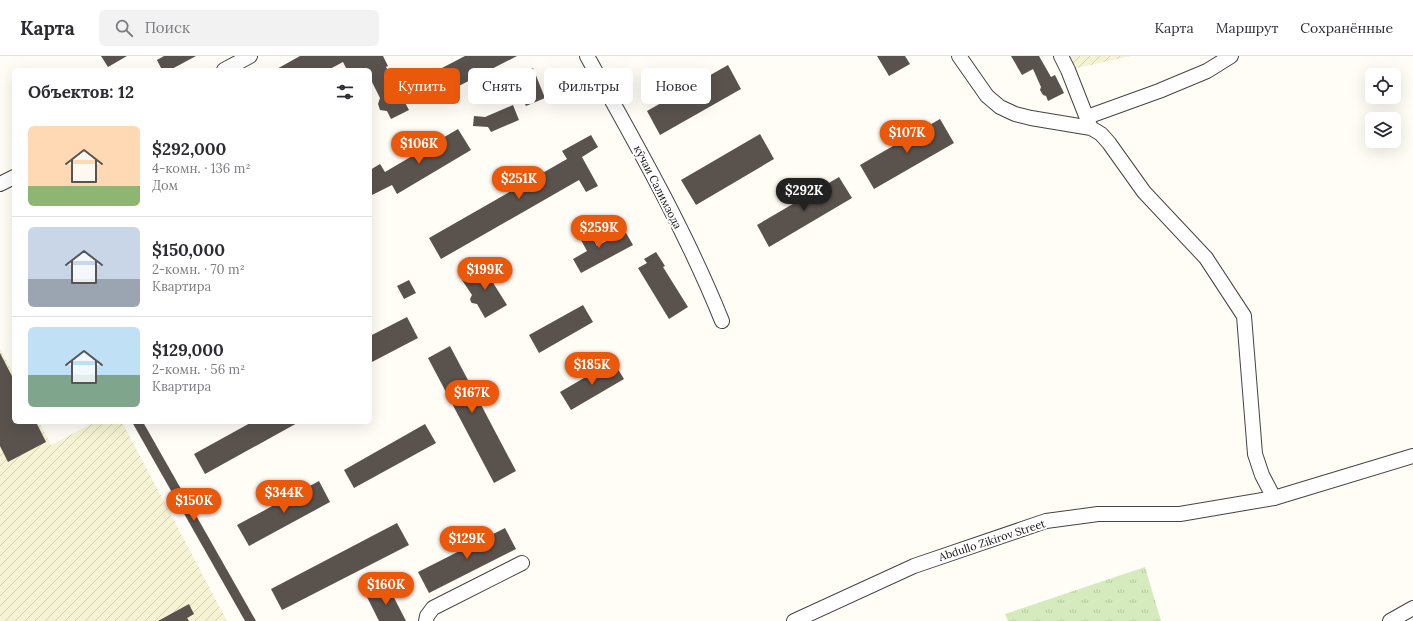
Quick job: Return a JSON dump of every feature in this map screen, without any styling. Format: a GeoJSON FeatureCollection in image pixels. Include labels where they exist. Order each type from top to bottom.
{"type":"FeatureCollection","features":[{"type":"Feature","properties":{"kind":"street"},"geometry":{"type":"LineString","coordinates":[[228,68],[250,56]]}},
{"type":"Feature","properties":{"kind":"street","name":"кӯчаи Салимзода"},"geometry":{"type":"LineString","coordinates":[[586,56],[652,172],[713,298],[722,321]]}},
{"type":"Feature","properties":{"kind":"street"},"geometry":{"type":"LineString","coordinates":[[959,56],[987,96],[1000,107],[1015,114],[1031,118],[1089,123],[1207,71],[1231,56]]}},
{"type":"Feature","properties":{"kind":"street"},"geometry":{"type":"LineString","coordinates":[[1061,56],[1089,123],[1109,143],[1144,192],[1206,258],[1244,316],[1255,454],[1262,475],[1274,498]]}},
{"type":"Feature","properties":{"kind":"street"},"geometry":{"type":"LineString","coordinates":[[0,184],[12,178]]}},
{"type":"Feature","properties":{"kind":"street","name":"Abdullo Zikirov Street"},"geometry":{"type":"LineString","coordinates":[[794,621],[914,566],[1046,521],[1098,514],[1180,514],[1274,498],[1413,456]]}},
{"type":"Feature","properties":{"kind":"street"},"geometry":{"type":"LineString","coordinates":[[426,621],[427,616],[433,608],[522,563]]}},
{"type":"Feature","properties":{"kind":"street"},"geometry":{"type":"LineString","coordinates":[[1390,621],[1413,608]]}},
{"type":"Feature","properties":{"kind":"shaded area"},"geometry":{"type":"Polygon","coordinates":[[[1064,56],[1131,56],[1068,70],[1064,56]]]}},
{"type":"Feature","properties":{"kind":"shaded area"},"geometry":{"type":"Polygon","coordinates":[[[0,349],[12,371],[12,424],[40,424],[51,445],[91,424],[123,424],[227,621],[0,621],[0,349]]]}},
{"type":"Feature","properties":{"kind":"green space"},"geometry":{"type":"Polygon","coordinates":[[[1145,567],[1161,621],[1008,621],[1005,614],[1145,567]]]}},
{"type":"Feature","properties":{"kind":"building"},"geometry":{"type":"Polygon","coordinates":[[[101,56],[127,56],[108,67],[101,56]]]}},
{"type":"Feature","properties":{"kind":"building"},"geometry":{"type":"Polygon","coordinates":[[[164,56],[196,56],[174,68],[161,68],[157,60],[164,56]]]}},
{"type":"Feature","properties":{"kind":"building"},"geometry":{"type":"Polygon","coordinates":[[[300,56],[383,56],[388,66],[384,68],[384,104],[406,104],[409,110],[391,119],[387,111],[380,110],[378,104],[380,98],[372,82],[372,68],[346,68],[343,62],[332,68],[279,68],[300,56]]]}},
{"type":"Feature","properties":{"kind":"building"},"geometry":{"type":"Polygon","coordinates":[[[465,56],[517,56],[494,68],[468,68],[468,81],[460,85],[460,68],[442,68],[465,56]]]}},
{"type":"Feature","properties":{"kind":"building"},"geometry":{"type":"Polygon","coordinates":[[[877,56],[905,56],[910,64],[889,76],[877,56]]]}},
{"type":"Feature","properties":{"kind":"building"},"geometry":{"type":"Polygon","coordinates":[[[1011,56],[1039,56],[1051,77],[1055,75],[1064,93],[1048,101],[1046,96],[1043,95],[1040,90],[1041,87],[1033,69],[1022,75],[1011,56]]]}},
{"type":"Feature","properties":{"kind":"building"},"geometry":{"type":"Polygon","coordinates":[[[728,65],[741,89],[660,135],[647,111],[659,104],[711,104],[711,75],[728,65]]]}},
{"type":"Feature","properties":{"kind":"building"},"geometry":{"type":"Polygon","coordinates":[[[536,76],[544,96],[544,98],[536,102],[536,76]]]}},
{"type":"Feature","properties":{"kind":"building"},"geometry":{"type":"Polygon","coordinates":[[[513,105],[519,120],[491,132],[488,127],[473,126],[474,116],[485,117],[513,105]]]}},
{"type":"Feature","properties":{"kind":"building"},"geometry":{"type":"Polygon","coordinates":[[[940,119],[954,143],[874,189],[860,165],[940,119]]]}},
{"type":"Feature","properties":{"kind":"building"},"geometry":{"type":"Polygon","coordinates":[[[458,129],[471,150],[397,194],[392,185],[372,195],[372,169],[380,164],[385,172],[458,129]]]}},
{"type":"Feature","properties":{"kind":"building"},"geometry":{"type":"Polygon","coordinates":[[[760,134],[774,159],[696,205],[681,180],[760,134]]]}},
{"type":"Feature","properties":{"kind":"building"},"geometry":{"type":"Polygon","coordinates":[[[591,135],[598,147],[582,157],[598,186],[586,192],[579,180],[441,259],[429,238],[567,159],[562,151],[591,135]]]}},
{"type":"Feature","properties":{"kind":"building"},"geometry":{"type":"Polygon","coordinates":[[[839,177],[852,198],[769,247],[757,225],[839,177]]]}},
{"type":"Feature","properties":{"kind":"building"},"geometry":{"type":"Polygon","coordinates":[[[586,226],[597,246],[625,231],[633,245],[581,273],[573,259],[587,251],[576,231],[586,226]]]}},
{"type":"Feature","properties":{"kind":"building"},"geometry":{"type":"Polygon","coordinates":[[[656,252],[665,266],[663,267],[688,307],[669,319],[638,268],[647,263],[644,259],[656,252]]]}},
{"type":"Feature","properties":{"kind":"building"},"geometry":{"type":"Polygon","coordinates":[[[487,265],[493,268],[494,273],[490,278],[507,305],[485,318],[477,304],[471,302],[470,299],[472,295],[462,280],[487,265]]]}},
{"type":"Feature","properties":{"kind":"building"},"geometry":{"type":"Polygon","coordinates":[[[409,280],[416,293],[404,299],[397,286],[409,280]]]}},
{"type":"Feature","properties":{"kind":"building"},"geometry":{"type":"Polygon","coordinates":[[[583,305],[593,322],[539,353],[529,335],[583,305]]]}},
{"type":"Feature","properties":{"kind":"building"},"geometry":{"type":"Polygon","coordinates":[[[407,317],[418,338],[372,362],[372,335],[407,317]]]}},
{"type":"Feature","properties":{"kind":"building"},"geometry":{"type":"Polygon","coordinates":[[[450,346],[516,471],[494,483],[428,358],[450,346]]]}},
{"type":"Feature","properties":{"kind":"building"},"geometry":{"type":"Polygon","coordinates":[[[0,353],[12,376],[12,424],[37,424],[46,442],[8,462],[0,446],[0,353]]]}},
{"type":"Feature","properties":{"kind":"building"},"geometry":{"type":"Polygon","coordinates":[[[613,361],[624,379],[571,410],[560,392],[613,361]]]}},
{"type":"Feature","properties":{"kind":"building"},"geometry":{"type":"Polygon","coordinates":[[[133,424],[144,424],[256,621],[245,621],[133,424]]]}},
{"type":"Feature","properties":{"kind":"building"},"geometry":{"type":"Polygon","coordinates":[[[248,424],[295,424],[205,474],[194,454],[248,424]]]}},
{"type":"Feature","properties":{"kind":"building"},"geometry":{"type":"Polygon","coordinates":[[[425,424],[436,443],[354,488],[344,470],[425,424]]]}},
{"type":"Feature","properties":{"kind":"building"},"geometry":{"type":"Polygon","coordinates":[[[319,481],[330,502],[249,546],[237,525],[319,481]]]}},
{"type":"Feature","properties":{"kind":"building"},"geometry":{"type":"Polygon","coordinates":[[[397,523],[409,545],[282,610],[271,589],[397,523]]]}},
{"type":"Feature","properties":{"kind":"building"},"geometry":{"type":"Polygon","coordinates":[[[505,528],[516,549],[429,593],[418,572],[505,528]]]}},
{"type":"Feature","properties":{"kind":"building"},"geometry":{"type":"Polygon","coordinates":[[[388,586],[406,621],[379,621],[367,597],[388,586]]]}},
{"type":"Feature","properties":{"kind":"building"},"geometry":{"type":"Polygon","coordinates":[[[189,604],[194,614],[187,618],[189,621],[158,621],[189,604]]]}}]}
